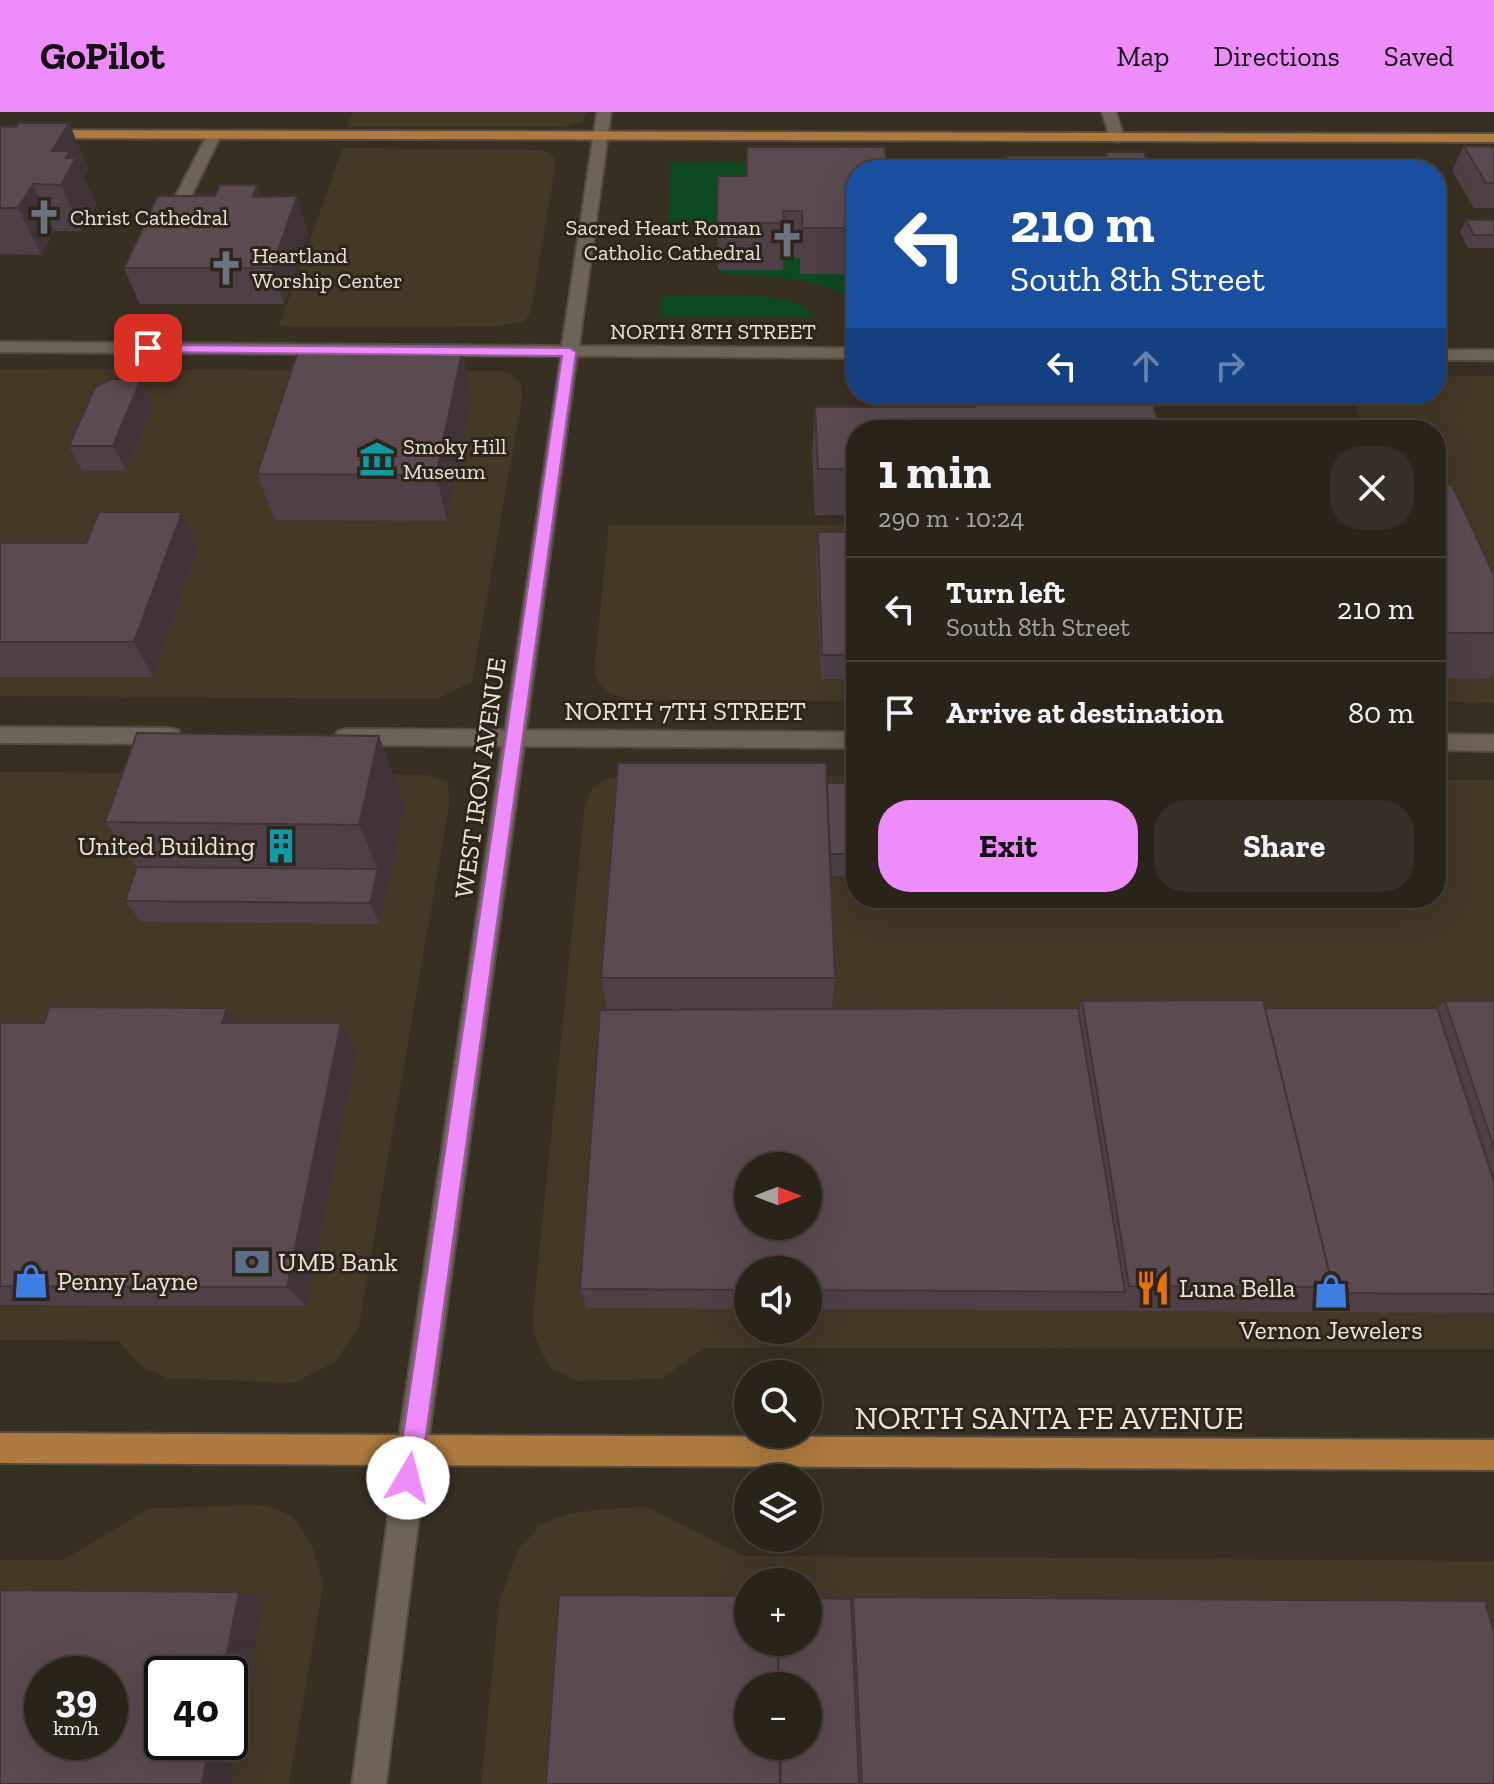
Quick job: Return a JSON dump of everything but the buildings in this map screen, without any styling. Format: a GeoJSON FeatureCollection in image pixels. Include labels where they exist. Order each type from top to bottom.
{"type":"FeatureCollection","features":[{"type":"Feature","properties":{"kind":"main road"},"geometry":{"type":"LineString","coordinates":[[0,134],[1494,138]]}},
{"type":"Feature","properties":{"kind":"main road","name":"NORTH SANTA FE AVENUE"},"geometry":{"type":"LineString","coordinates":[[0,1448],[1494,1455]]}},
{"type":"Feature","properties":{"kind":"street","name":"WEST IRON AVENUE"},"geometry":{"type":"LineString","coordinates":[[369,1784],[412,1451],[604,112]]}},
{"type":"Feature","properties":{"kind":"street"},"geometry":{"type":"LineString","coordinates":[[1109,112],[1117,138]]}},
{"type":"Feature","properties":{"kind":"street"},"geometry":{"type":"LineString","coordinates":[[173,217],[214,135]]}},
{"type":"Feature","properties":{"kind":"street","name":"NORTH 8TH STREET"},"geometry":{"type":"LineString","coordinates":[[0,347],[846,353]]}},
{"type":"Feature","properties":{"kind":"street"},"geometry":{"type":"LineString","coordinates":[[1446,355],[1494,355]]}},
{"type":"Feature","properties":{"kind":"street"},"geometry":{"type":"LineString","coordinates":[[0,735],[186,736]]}},
{"type":"Feature","properties":{"kind":"street","name":"NORTH 7TH STREET"},"geometry":{"type":"LineString","coordinates":[[326,737],[846,740]]}},
{"type":"Feature","properties":{"kind":"street"},"geometry":{"type":"LineString","coordinates":[[1446,742],[1494,743]]}},
{"type":"Feature","properties":{"kind":"shaded area"},"geometry":{"type":"Polygon","coordinates":[[[352,112],[587,112],[582,122],[564,127],[347,127],[352,112]]]}},
{"type":"Feature","properties":{"kind":"shaded area"},"geometry":{"type":"Polygon","coordinates":[[[343,148],[541,150],[552,154],[556,162],[531,311],[525,321],[493,327],[279,326],[343,148]]]}},
{"type":"Feature","properties":{"kind":"shaded area"},"geometry":{"type":"Polygon","coordinates":[[[0,369],[501,371],[514,376],[521,384],[522,399],[472,682],[437,699],[0,696],[0,369]]]}},
{"type":"Feature","properties":{"kind":"shaded area"},"geometry":{"type":"Polygon","coordinates":[[[1446,376],[1494,376],[1494,703],[1446,702],[1446,420],[1361,420],[1354,404],[1446,404],[1446,376]]]}},
{"type":"Feature","properties":{"kind":"shaded area"},"geometry":{"type":"Polygon","coordinates":[[[609,525],[846,525],[846,701],[630,700],[611,694],[600,685],[594,672],[609,525]]]}},
{"type":"Feature","properties":{"kind":"shaded area"},"geometry":{"type":"Polygon","coordinates":[[[0,772],[427,775],[447,781],[450,800],[359,1326],[335,1362],[294,1383],[167,1378],[140,1366],[119,1341],[0,1340],[0,772]]]}},
{"type":"Feature","properties":{"kind":"shaded area"},"geometry":{"type":"Polygon","coordinates":[[[623,775],[846,776],[846,908],[1446,908],[1446,780],[1494,780],[1494,1349],[704,1348],[661,1379],[578,1381],[552,1369],[539,1348],[532,1323],[585,804],[593,788],[604,780],[623,775]]]}},
{"type":"Feature","properties":{"kind":"shaded area"},"geometry":{"type":"Polygon","coordinates":[[[265,1505],[292,1516],[313,1546],[323,1585],[289,1784],[0,1784],[0,1560],[63,1560],[150,1508],[265,1505]]]}},
{"type":"Feature","properties":{"kind":"shaded area"},"geometry":{"type":"Polygon","coordinates":[[[644,1506],[745,1556],[1494,1561],[1494,1784],[481,1784],[499,1603],[518,1549],[542,1524],[570,1513],[644,1506]]]}},
{"type":"Feature","properties":{"kind":"green space"},"geometry":{"type":"Polygon","coordinates":[[[671,162],[785,162],[710,223],[668,223],[671,162]]]}},
{"type":"Feature","properties":{"kind":"green space"},"geometry":{"type":"Polygon","coordinates":[[[782,258],[800,258],[801,274],[846,274],[846,297],[817,284],[777,277],[726,275],[718,270],[782,270],[782,258]]]}},
{"type":"Feature","properties":{"kind":"green space"},"geometry":{"type":"Polygon","coordinates":[[[662,296],[767,297],[804,307],[815,317],[661,316],[662,296]]]}},
{"type":"Feature","properties":{"kind":"place","name":"Christ Cathedral"},"geometry":{"type":"Point","coordinates":[44,217]}},
{"type":"Feature","properties":{"kind":"place","name":"Sacred Heart Roman Catholic Cathedral"},"geometry":{"type":"Point","coordinates":[787,240]}},
{"type":"Feature","properties":{"kind":"place","name":"Heartland Worship Center"},"geometry":{"type":"Point","coordinates":[226,268]}},
{"type":"Feature","properties":{"kind":"place","name":"Smoky Hill Museum"},"geometry":{"type":"Point","coordinates":[377,459]}},
{"type":"Feature","properties":{"kind":"place","name":"United Building"},"geometry":{"type":"Point","coordinates":[281,846]}},
{"type":"Feature","properties":{"kind":"place","name":"UMB Bank"},"geometry":{"type":"Point","coordinates":[252,1262]}},
{"type":"Feature","properties":{"kind":"place","name":"Penny Layne"},"geometry":{"type":"Point","coordinates":[31,1281]}},
{"type":"Feature","properties":{"kind":"place","name":"Luna Bella"},"geometry":{"type":"Point","coordinates":[1153,1288]}},
{"type":"Feature","properties":{"kind":"place","name":"Vernon Jewelers"},"geometry":{"type":"Point","coordinates":[1331,1291]}},
{"type":"Feature","properties":{"kind":"route"},"geometry":{"type":"LineString","coordinates":[[148,348],[569,352],[408,1478]]}}]}
